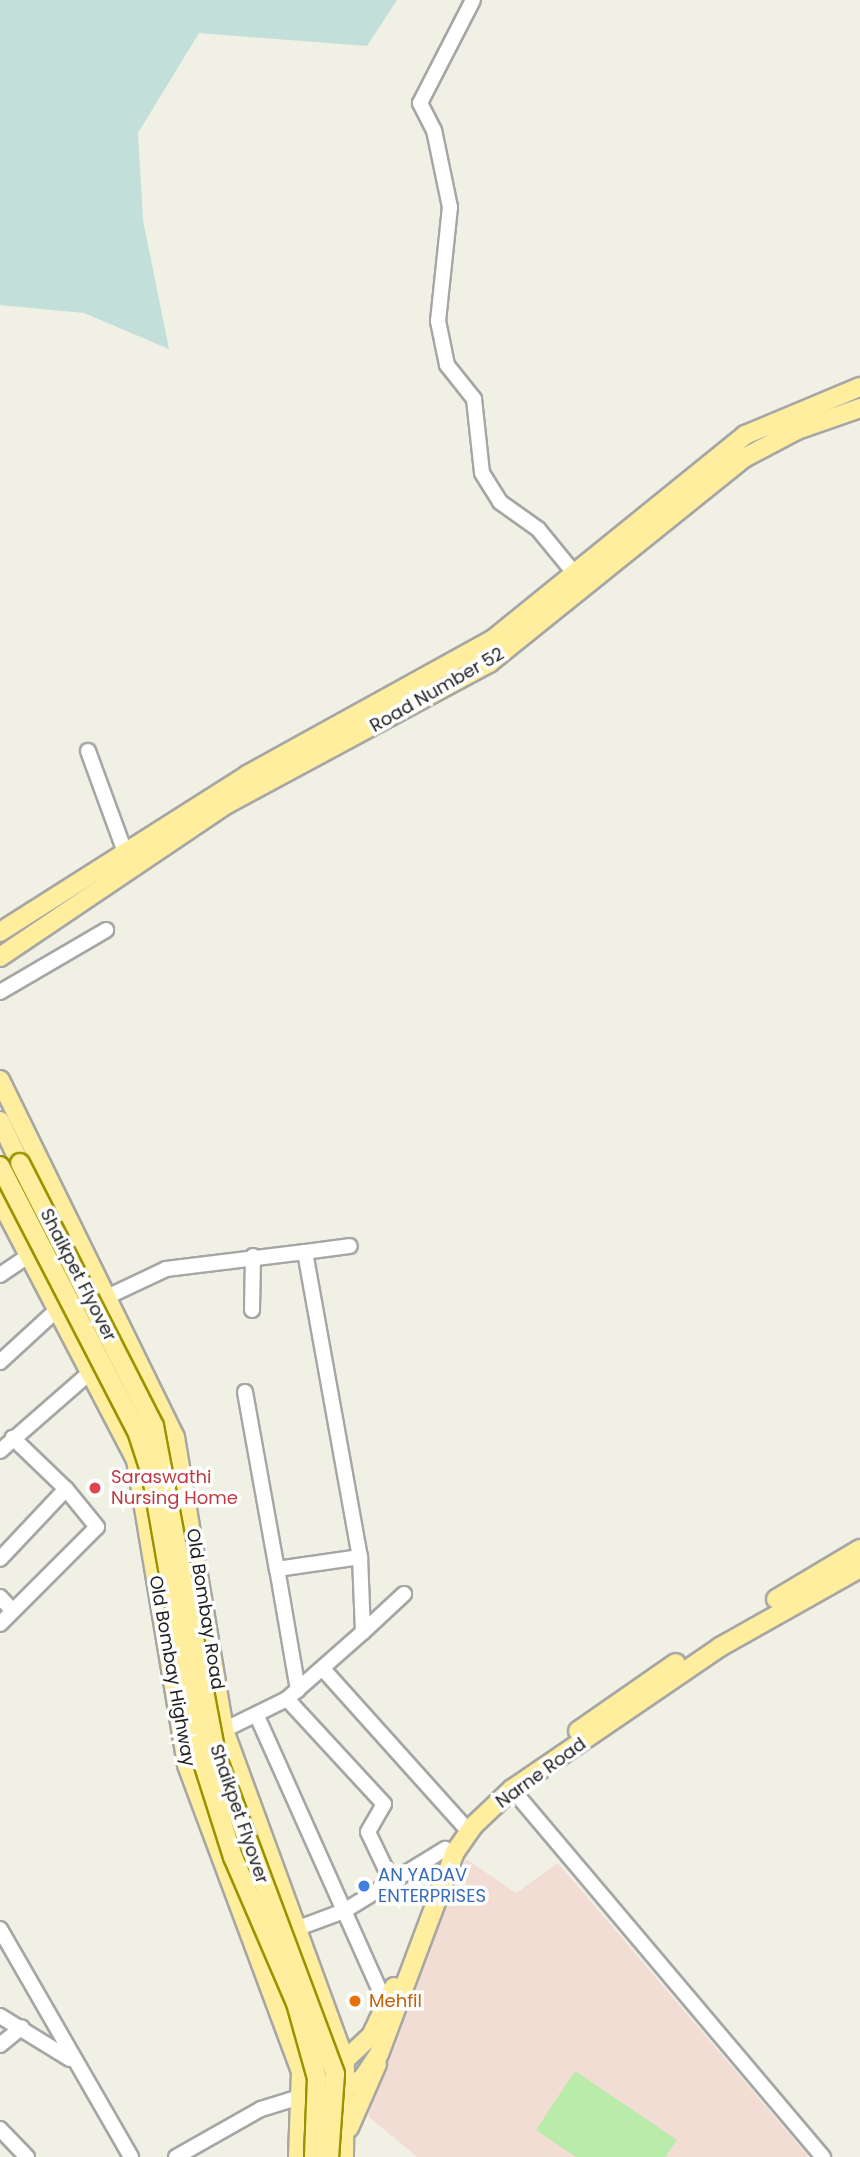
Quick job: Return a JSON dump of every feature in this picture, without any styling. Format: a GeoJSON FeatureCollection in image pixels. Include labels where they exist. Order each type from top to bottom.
{"type":"FeatureCollection","features":[{"type":"Feature","properties":{"kind":"main road","name":"Road Number 52"},"geometry":{"type":"LineString","coordinates":[[0,932],[247,775],[492,640],[745,435],[860,387]]}},
{"type":"Feature","properties":{"kind":"main road","name":"Road Number 52"},"geometry":{"type":"LineString","coordinates":[[0,957],[227,804],[489,663],[744,458],[797,430],[860,408]]}},
{"type":"Feature","properties":{"kind":"main road","name":"Old Bombay Road"},"geometry":{"type":"LineString","coordinates":[[0,1080],[71,1227],[108,1296],[180,1456],[224,1730],[293,1930],[345,2060],[349,2089],[344,2157]]}},
{"type":"Feature","properties":{"kind":"main road","name":"Shaikpet Flyover"},"geometry":{"type":"LineString","coordinates":[[0,1121],[154,1426],[217,1758],[335,2074],[330,2157]]}},
{"type":"Feature","properties":{"kind":"main road","name":"Shaikpet Flyover"},"geometry":{"type":"LineString","coordinates":[[0,1166],[137,1431],[152,1477],[200,1754],[233,1857],[310,2046],[317,2078],[314,2157]]}},
{"type":"Feature","properties":{"kind":"main road","name":"Old Bombay Highway"},"geometry":{"type":"LineString","coordinates":[[0,1200],[94,1369],[136,1460],[187,1765],[288,2023],[303,2096],[298,2157]]}},
{"type":"Feature","properties":{"kind":"main road","name":"Narne Road"},"geometry":{"type":"LineString","coordinates":[[345,2060],[363,2048],[387,2006],[445,1849],[507,1782],[622,1698],[860,1549]]}},
{"type":"Feature","properties":{"kind":"main road","name":"Narne Road"},"geometry":{"type":"LineString","coordinates":[[349,2089],[379,2054],[455,1852],[512,1789],[732,1640],[860,1568]]}},
{"type":"Feature","properties":{"kind":"main road"},"geometry":{"type":"LineString","coordinates":[[348,2129],[374,2081],[379,2054]]}},
{"type":"Feature","properties":{"kind":"main road"},"geometry":{"type":"LineString","coordinates":[[303,2096],[349,2089]]}},
{"type":"Feature","properties":{"kind":"street"},"geometry":{"type":"LineString","coordinates":[[473,0],[420,103],[434,130],[450,207],[438,321],[447,365],[474,399],[482,473],[500,502],[538,529],[575,573]]}},
{"type":"Feature","properties":{"kind":"street"},"geometry":{"type":"LineString","coordinates":[[88,751],[125,852]]}},
{"type":"Feature","properties":{"kind":"street"},"geometry":{"type":"LineString","coordinates":[[0,992],[106,930]]}},
{"type":"Feature","properties":{"kind":"street"},"geometry":{"type":"LineString","coordinates":[[0,1275],[71,1227]]}},
{"type":"Feature","properties":{"kind":"street"},"geometry":{"type":"LineString","coordinates":[[108,1296],[166,1269],[253,1256],[350,1246]]}},
{"type":"Feature","properties":{"kind":"street"},"geometry":{"type":"LineString","coordinates":[[305,1252],[360,1556],[362,1632]]}},
{"type":"Feature","properties":{"kind":"street"},"geometry":{"type":"LineString","coordinates":[[251,1310],[253,1256]]}},
{"type":"Feature","properties":{"kind":"street"},"geometry":{"type":"LineString","coordinates":[[0,1362],[59,1308]]}},
{"type":"Feature","properties":{"kind":"street"},"geometry":{"type":"LineString","coordinates":[[0,1451],[94,1369]]}},
{"type":"Feature","properties":{"kind":"street"},"geometry":{"type":"LineString","coordinates":[[245,1392],[277,1569],[292,1694],[384,1804],[369,1832],[392,1882]]}},
{"type":"Feature","properties":{"kind":"street"},"geometry":{"type":"LineString","coordinates":[[0,1624],[97,1527],[66,1489],[13,1438]]}},
{"type":"Feature","properties":{"kind":"street"},"geometry":{"type":"LineString","coordinates":[[0,1559],[66,1489]]}},
{"type":"Feature","properties":{"kind":"street"},"geometry":{"type":"LineString","coordinates":[[277,1569],[360,1556]]}},
{"type":"Feature","properties":{"kind":"street"},"geometry":{"type":"LineString","coordinates":[[224,1730],[257,1716],[292,1694],[404,1594]]}},
{"type":"Feature","properties":{"kind":"street"},"geometry":{"type":"LineString","coordinates":[[0,1597],[12,1610]]}},
{"type":"Feature","properties":{"kind":"street"},"geometry":{"type":"LineString","coordinates":[[323,1669],[464,1826]]}},
{"type":"Feature","properties":{"kind":"street"},"geometry":{"type":"LineString","coordinates":[[257,1716],[387,2006]]}},
{"type":"Feature","properties":{"kind":"street"},"geometry":{"type":"LineString","coordinates":[[512,1789],[823,2157]]}},
{"type":"Feature","properties":{"kind":"street"},"geometry":{"type":"LineString","coordinates":[[293,1930],[344,1911],[445,1849]]}},
{"type":"Feature","properties":{"kind":"street"},"geometry":{"type":"LineString","coordinates":[[0,1929],[131,2157]]}},
{"type":"Feature","properties":{"kind":"street"},"geometry":{"type":"LineString","coordinates":[[0,2017],[22,2027],[74,2062]]}},
{"type":"Feature","properties":{"kind":"street"},"geometry":{"type":"LineString","coordinates":[[0,2045],[22,2027]]}},
{"type":"Feature","properties":{"kind":"street"},"geometry":{"type":"LineString","coordinates":[[176,2157],[261,2109],[303,2096]]}},
{"type":"Feature","properties":{"kind":"street"},"geometry":{"type":"LineString","coordinates":[[0,2129],[27,2157]]}},
{"type":"Feature","properties":{"kind":"shaded area"},"geometry":{"type":"Polygon","coordinates":[[[0,0],[397,0],[367,46],[199,33],[138,133],[143,220],[169,349],[84,313],[0,305],[0,0]]]}},
{"type":"Feature","properties":{"kind":"shaded area"},"geometry":{"type":"Polygon","coordinates":[[[466,1859],[516,1893],[558,1863],[809,2157],[417,2157],[368,2116],[423,1948],[466,1859]]]}},
{"type":"Feature","properties":{"kind":"green space"},"geometry":{"type":"Polygon","coordinates":[[[575,2071],[677,2140],[665,2157],[576,2157],[536,2130],[575,2071]]]}},
{"type":"Feature","properties":{"kind":"place","name":"Saraswathi Nursing Home"},"geometry":{"type":"Point","coordinates":[95,1488]}},
{"type":"Feature","properties":{"kind":"place","name":"AN YADAV ENTERPRISES"},"geometry":{"type":"Point","coordinates":[364,1886]}},
{"type":"Feature","properties":{"kind":"place","name":"Mehfil"},"geometry":{"type":"Point","coordinates":[355,2001]}}]}
